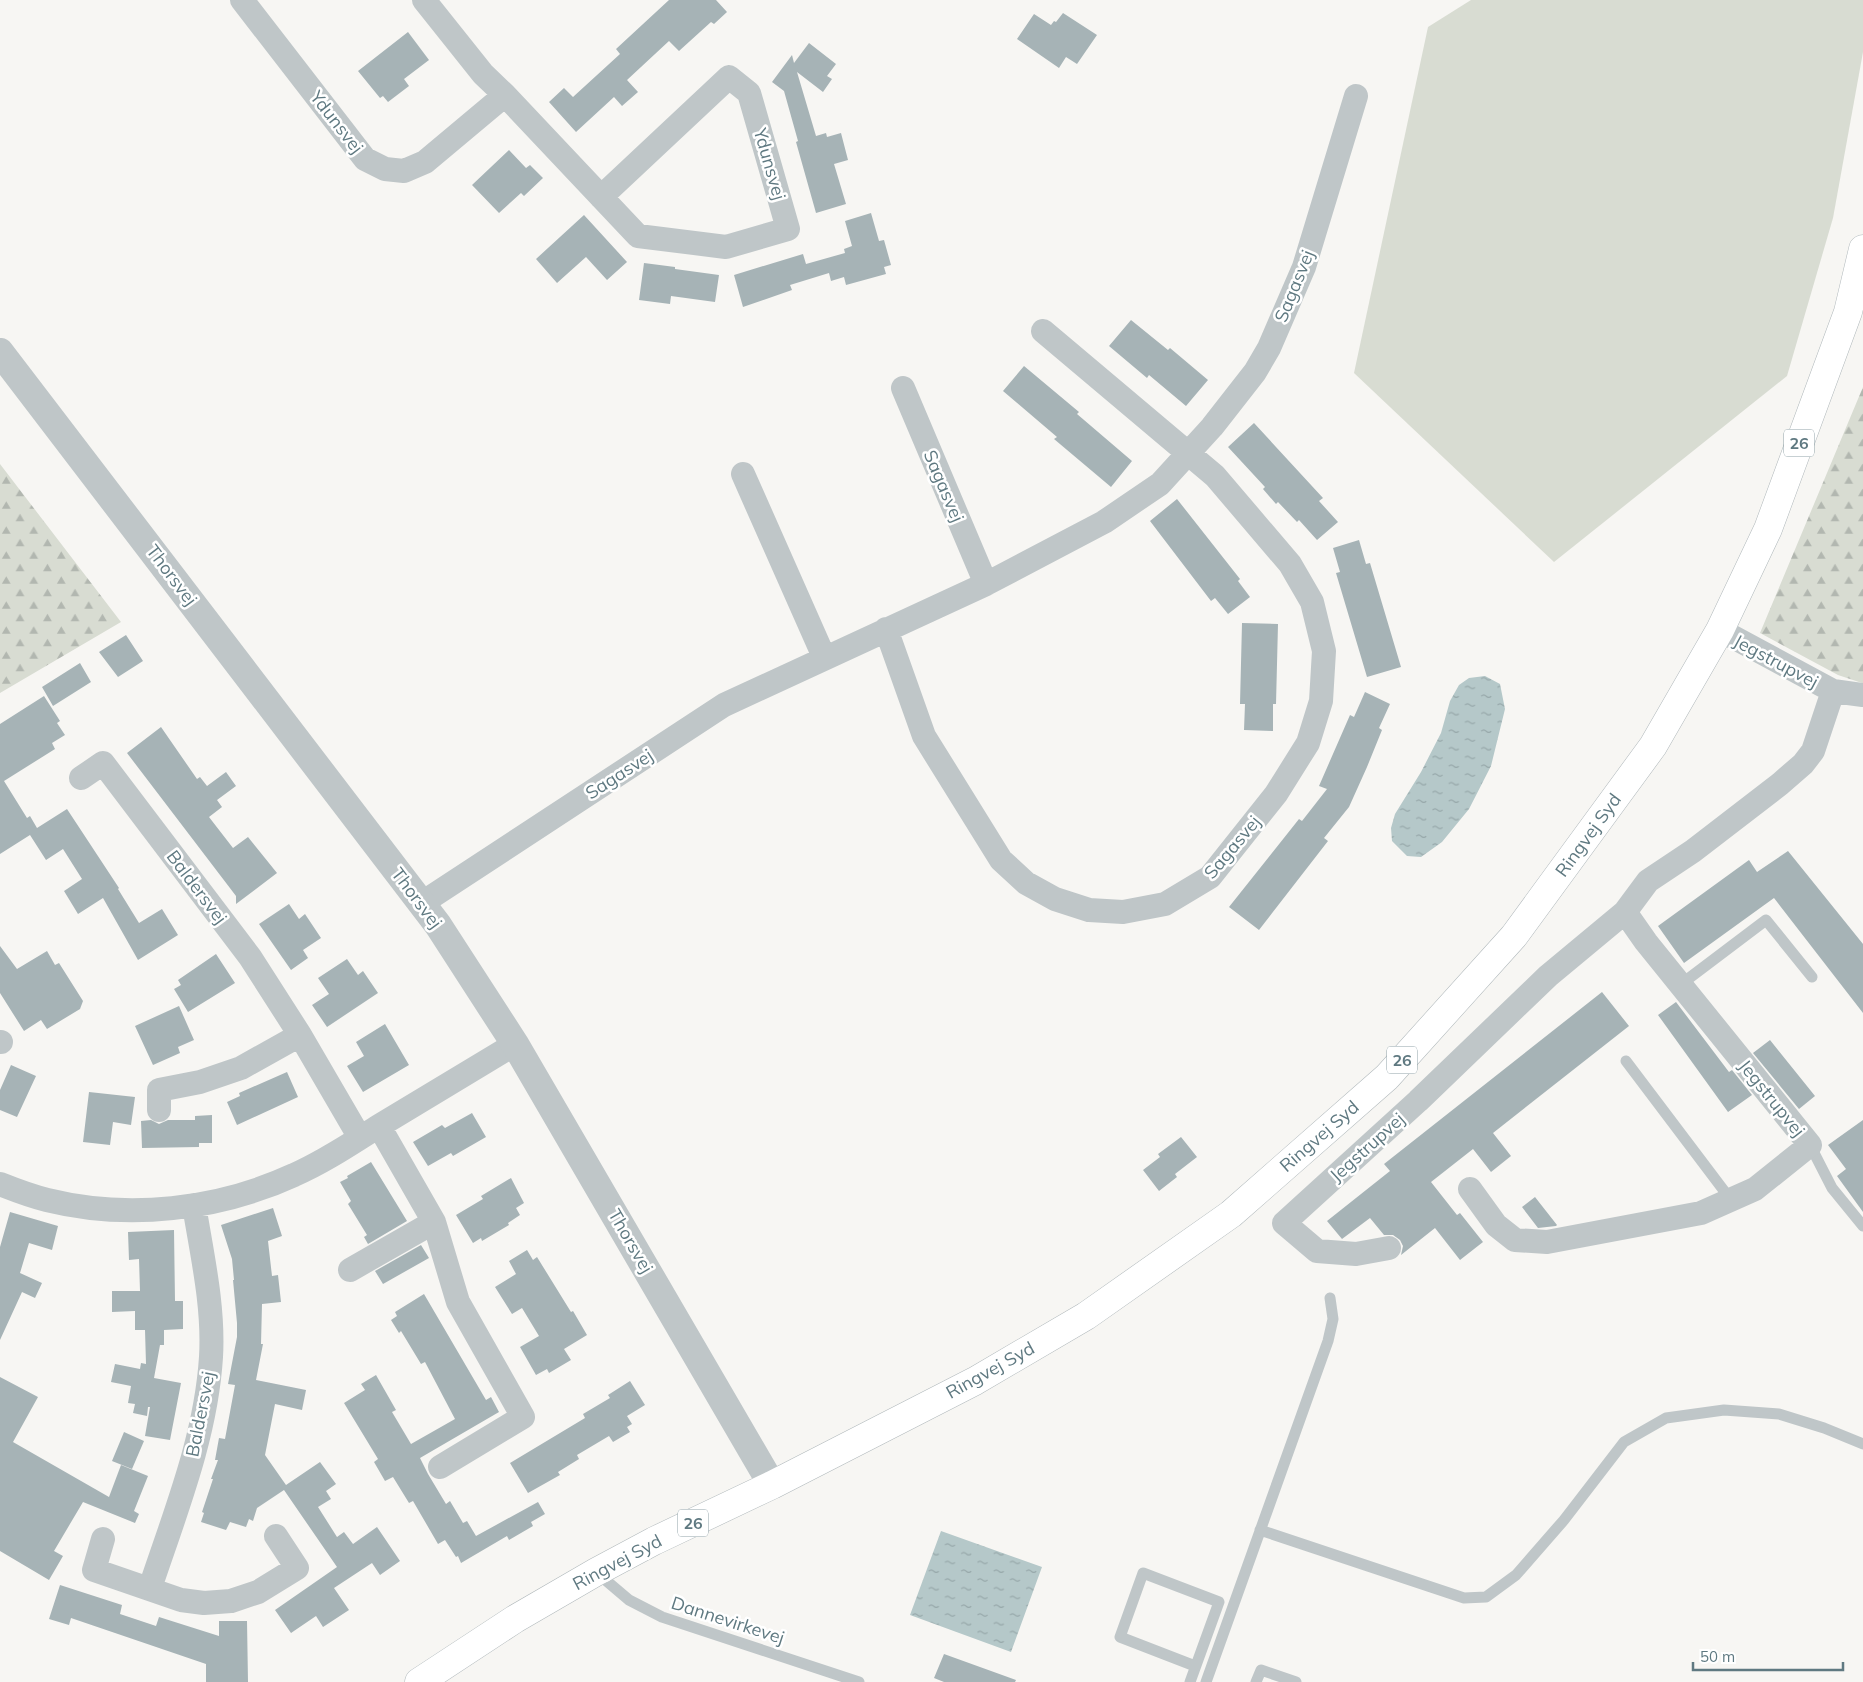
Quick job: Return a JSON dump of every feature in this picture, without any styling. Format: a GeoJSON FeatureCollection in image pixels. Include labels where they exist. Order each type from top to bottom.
{"type":"FeatureCollection","features":[{"type":"Feature","properties":{"kind":"main road","name":"Ringvej Syd"},"geometry":{"type":"LineString","coordinates":[[419,1682],[514,1619],[596,1572],[654,1541],[772,1485],[975,1380],[1086,1316],[1232,1214],[1387,1077],[1514,936],[1653,746],[1720,630],[1768,529],[1848,312],[1863,249]]}},
{"type":"Feature","properties":{"kind":"street","name":"Ydunsvej"},"geometry":{"type":"LineString","coordinates":[[242,0],[365,159],[386,169],[404,171],[425,162],[506,95]]}},
{"type":"Feature","properties":{"kind":"street","name":"Ydunsvej"},"geometry":{"type":"LineString","coordinates":[[424,0],[483,74],[506,95],[601,197],[638,236],[726,247],[788,229],[749,93],[729,77],[601,197]]}},
{"type":"Feature","properties":{"kind":"street","name":"Sagasvej"},"geometry":{"type":"LineString","coordinates":[[422,903],[724,704],[986,584],[1104,522],[1160,484],[1212,427],[1255,372],[1269,348],[1304,267],[1356,96]]}},
{"type":"Feature","properties":{"kind":"street","name":"Sagasvej"},"geometry":{"type":"LineString","coordinates":[[886,629],[924,736],[1001,860],[1026,883],[1055,899],[1089,910],[1123,912],[1165,904],[1210,878],[1276,794],[1308,743],[1322,701],[1324,651],[1312,602],[1290,564],[1215,476],[1043,331]]}},
{"type":"Feature","properties":{"kind":"street","name":"Thorsvej"},"geometry":{"type":"LineString","coordinates":[[0,352],[438,925],[515,1044],[772,1485]]}},
{"type":"Feature","properties":{"kind":"street","name":"Sagasvej"},"geometry":{"type":"LineString","coordinates":[[903,388],[986,584]]}},
{"type":"Feature","properties":{"kind":"street"},"geometry":{"type":"LineString","coordinates":[[743,474],[824,657]]}},
{"type":"Feature","properties":{"kind":"street","name":"Jegstrupvej"},"geometry":{"type":"LineString","coordinates":[[1720,630],[1834,691],[1863,695]]}},
{"type":"Feature","properties":{"kind":"street","name":"Jegstrupvej"},"geometry":{"type":"LineString","coordinates":[[1389,1248],[1356,1254],[1317,1251],[1284,1223],[1418,1101],[1548,976],[1625,912],[1648,881],[1693,851],[1803,764],[1814,751],[1834,691]]}},
{"type":"Feature","properties":{"kind":"street","name":"Baldersvej"},"geometry":{"type":"LineString","coordinates":[[81,778],[103,763],[250,956],[300,1035],[434,1222],[458,1302],[523,1417],[440,1467]]}},
{"type":"Feature","properties":{"kind":"street","name":"Jegstrupvej"},"geometry":{"type":"LineString","coordinates":[[1470,1189],[1496,1225],[1514,1240],[1547,1242],[1701,1213],[1755,1189],[1810,1145],[1680,985],[1625,912]]}},
{"type":"Feature","properties":{"kind":"street"},"geometry":{"type":"LineString","coordinates":[[159,1110],[159,1090],[200,1082],[242,1068],[300,1035]]}},
{"type":"Feature","properties":{"kind":"street"},"geometry":{"type":"LineString","coordinates":[[0,1184],[46,1200],[89,1208],[137,1210],[194,1205],[242,1195],[295,1175],[515,1044]]}},
{"type":"Feature","properties":{"kind":"street","name":"Baldersvej"},"geometry":{"type":"LineString","coordinates":[[150,1588],[192,1460],[206,1404],[211,1355],[210,1297],[194,1205]]}},
{"type":"Feature","properties":{"kind":"street"},"geometry":{"type":"LineString","coordinates":[[350,1270],[434,1222]]}},
{"type":"Feature","properties":{"kind":"street"},"geometry":{"type":"LineString","coordinates":[[103,1539],[94,1570],[181,1600],[204,1603],[231,1601],[258,1592],[297,1568],[276,1536]]}},
{"type":"Feature","properties":{"kind":"lane"},"geometry":{"type":"LineString","coordinates":[[1680,985],[1766,920],[1812,977]]}},
{"type":"Feature","properties":{"kind":"lane"},"geometry":{"type":"LineString","coordinates":[[1626,1061],[1731,1200]]}},
{"type":"Feature","properties":{"kind":"lane"},"geometry":{"type":"LineString","coordinates":[[1810,1145],[1832,1188],[1863,1226]]}},
{"type":"Feature","properties":{"kind":"lane"},"geometry":{"type":"LineString","coordinates":[[1206,1682],[1328,1341],[1334,1319],[1330,1298]]}},
{"type":"Feature","properties":{"kind":"lane"},"geometry":{"type":"LineString","coordinates":[[1260,1530],[1464,1598],[1486,1597],[1516,1575],[1564,1520],[1624,1442],[1666,1418],[1724,1410],[1779,1414],[1824,1428],[1863,1444]]}},
{"type":"Feature","properties":{"kind":"lane","name":"Dannevirkevej"},"geometry":{"type":"LineString","coordinates":[[596,1572],[629,1600],[662,1617],[859,1682]]}},
{"type":"Feature","properties":{"kind":"lane"},"geometry":{"type":"LineString","coordinates":[[1190,1682],[1219,1602],[1143,1573],[1120,1637],[1195,1666]]}},
{"type":"Feature","properties":{"kind":"lane"},"geometry":{"type":"LineString","coordinates":[[1256,1682],[1261,1670],[1296,1682]]}},
{"type":"Feature","properties":{"kind":"green space"},"geometry":{"type":"Polygon","coordinates":[[[1471,0],[1863,0],[1863,52],[1833,218],[1787,376],[1554,562],[1354,373],[1428,27],[1471,0]]]}},
{"type":"Feature","properties":{"kind":"green space"},"geometry":{"type":"Polygon","coordinates":[[[1863,387],[1862,683],[1838,675],[1760,633],[1863,387]]]}},
{"type":"Feature","properties":{"kind":"green space"},"geometry":{"type":"Polygon","coordinates":[[[0,464],[121,622],[0,693],[0,464]]]}},
{"type":"Feature","properties":{"kind":"water"},"geometry":{"type":"Polygon","coordinates":[[[1485,676],[1500,684],[1505,709],[1491,766],[1469,809],[1442,842],[1421,857],[1407,856],[1392,841],[1391,828],[1395,814],[1421,772],[1441,733],[1450,701],[1459,685],[1469,678],[1485,676]]]}},
{"type":"Feature","properties":{"kind":"water"},"geometry":{"type":"Polygon","coordinates":[[[941,1531],[1042,1567],[1011,1652],[910,1615],[941,1531]]]}},
{"type":"Feature","properties":{"kind":"building"},"geometry":{"type":"Polygon","coordinates":[[[669,0],[716,0],[727,12],[714,24],[711,22],[679,51],[669,41],[627,80],[638,92],[622,106],[614,97],[576,132],[549,102],[564,88],[573,97],[620,54],[616,49],[669,0]]]}},
{"type":"Feature","properties":{"kind":"building"},"geometry":{"type":"Polygon","coordinates":[[[1063,13],[1097,35],[1077,64],[1066,57],[1059,68],[1017,39],[1034,14],[1051,25],[1063,13]]]}},
{"type":"Feature","properties":{"kind":"building"},"geometry":{"type":"Polygon","coordinates":[[[408,32],[429,60],[404,79],[409,86],[388,102],[383,96],[380,98],[358,71],[408,32]]]}},
{"type":"Feature","properties":{"kind":"building"},"geometry":{"type":"Polygon","coordinates":[[[809,43],[836,64],[827,76],[832,79],[823,92],[797,72],[816,136],[826,133],[827,137],[841,133],[848,160],[834,164],[846,204],[816,213],[784,91],[772,82],[792,55],[794,63],[809,43]]]}},
{"type":"Feature","properties":{"kind":"building"},"geometry":{"type":"Polygon","coordinates":[[[509,150],[526,168],[530,165],[543,178],[524,196],[521,193],[499,213],[472,185],[509,150]]]}},
{"type":"Feature","properties":{"kind":"building"},"geometry":{"type":"Polygon","coordinates":[[[871,213],[879,241],[884,240],[891,265],[884,267],[886,274],[846,285],[844,277],[831,281],[829,273],[790,285],[792,290],[743,307],[734,275],[803,254],[806,264],[845,253],[844,249],[852,246],[845,221],[871,213]]]}},
{"type":"Feature","properties":{"kind":"building"},"geometry":{"type":"Polygon","coordinates":[[[584,215],[627,262],[607,280],[586,257],[557,283],[536,259],[584,215]]]}},
{"type":"Feature","properties":{"kind":"building"},"geometry":{"type":"Polygon","coordinates":[[[644,263],[719,275],[715,302],[671,296],[670,304],[639,300],[644,263]]]}},
{"type":"Feature","properties":{"kind":"building"},"geometry":{"type":"Polygon","coordinates":[[[1131,320],[1168,350],[1170,348],[1208,380],[1186,406],[1149,375],[1147,378],[1109,346],[1131,320]]]}},
{"type":"Feature","properties":{"kind":"building"},"geometry":{"type":"Polygon","coordinates":[[[1024,366],[1079,412],[1077,414],[1132,461],[1111,487],[1054,439],[1057,437],[1003,391],[1024,366]]]}},
{"type":"Feature","properties":{"kind":"building"},"geometry":{"type":"Polygon","coordinates":[[[1254,423],[1323,498],[1319,501],[1338,522],[1317,540],[1299,520],[1297,522],[1278,502],[1276,504],[1263,489],[1265,487],[1228,447],[1254,423]]]}},
{"type":"Feature","properties":{"kind":"building"},"geometry":{"type":"Polygon","coordinates":[[[1177,499],[1240,579],[1238,581],[1250,597],[1228,614],[1215,598],[1211,601],[1150,521],[1177,499]]]}},
{"type":"Feature","properties":{"kind":"building"},"geometry":{"type":"Polygon","coordinates":[[[1359,540],[1366,564],[1370,563],[1401,667],[1367,677],[1336,573],[1340,572],[1333,548],[1359,540]]]}},
{"type":"Feature","properties":{"kind":"building"},"geometry":{"type":"Polygon","coordinates":[[[1242,623],[1278,624],[1276,704],[1273,704],[1273,731],[1244,730],[1245,704],[1240,704],[1242,623]]]}},
{"type":"Feature","properties":{"kind":"building"},"geometry":{"type":"Polygon","coordinates":[[[126,635],[143,661],[118,677],[99,652],[126,635]]]}},
{"type":"Feature","properties":{"kind":"building"},"geometry":{"type":"Polygon","coordinates":[[[80,663],[91,682],[53,706],[42,687],[80,663]]]}},
{"type":"Feature","properties":{"kind":"building"},"geometry":{"type":"Polygon","coordinates":[[[1365,692],[1390,704],[1379,728],[1382,730],[1367,767],[1349,807],[1324,838],[1328,841],[1259,930],[1229,907],[1299,819],[1302,821],[1327,789],[1319,786],[1350,715],[1354,717],[1365,692]]]}},
{"type":"Feature","properties":{"kind":"building"},"geometry":{"type":"Polygon","coordinates":[[[44,696],[60,721],[57,723],[65,735],[52,743],[55,749],[4,781],[27,818],[30,816],[37,828],[67,809],[119,888],[139,923],[162,909],[178,935],[138,960],[103,898],[78,914],[64,891],[82,879],[63,849],[46,860],[30,835],[0,854],[0,724],[44,696]]]}},
{"type":"Feature","properties":{"kind":"building"},"geometry":{"type":"Polygon","coordinates":[[[161,727],[197,779],[200,777],[207,786],[226,772],[236,786],[217,800],[222,807],[209,817],[233,848],[248,837],[277,873],[236,904],[236,896],[127,753],[161,727]]]}},
{"type":"Feature","properties":{"kind":"building"},"geometry":{"type":"Polygon","coordinates":[[[1788,851],[1863,944],[1863,1013],[1774,898],[1684,963],[1658,926],[1749,860],[1757,872],[1788,851]]]}},
{"type":"Feature","properties":{"kind":"building"},"geometry":{"type":"Polygon","coordinates":[[[289,904],[299,919],[305,914],[321,938],[303,950],[308,958],[291,970],[259,924],[289,904]]]}},
{"type":"Feature","properties":{"kind":"building"},"geometry":{"type":"Polygon","coordinates":[[[0,946],[17,969],[47,951],[55,965],[59,963],[83,1001],[80,1009],[47,1029],[41,1020],[24,1031],[0,993],[0,946]]]}},
{"type":"Feature","properties":{"kind":"building"},"geometry":{"type":"Polygon","coordinates":[[[216,954],[235,983],[188,1012],[174,989],[181,985],[178,980],[216,954]]]}},
{"type":"Feature","properties":{"kind":"building"},"geometry":{"type":"Polygon","coordinates":[[[347,959],[358,975],[363,971],[378,993],[327,1027],[312,1005],[329,994],[318,978],[347,959]]]}},
{"type":"Feature","properties":{"kind":"building"},"geometry":{"type":"Polygon","coordinates":[[[1602,992],[1629,1026],[1493,1133],[1511,1156],[1491,1172],[1473,1149],[1431,1182],[1457,1215],[1460,1213],[1483,1242],[1460,1260],[1435,1228],[1401,1255],[1403,1246],[1400,1240],[1393,1235],[1384,1235],[1370,1218],[1342,1239],[1327,1221],[1390,1171],[1384,1164],[1602,992]]]}},
{"type":"Feature","properties":{"kind":"building"},"geometry":{"type":"Polygon","coordinates":[[[1676,1002],[1729,1072],[1732,1070],[1752,1095],[1728,1112],[1658,1015],[1676,1002]]]}},
{"type":"Feature","properties":{"kind":"building"},"geometry":{"type":"Polygon","coordinates":[[[179,1006],[194,1040],[178,1047],[180,1053],[153,1065],[135,1026],[179,1006]]]}},
{"type":"Feature","properties":{"kind":"building"},"geometry":{"type":"Polygon","coordinates":[[[385,1024],[409,1065],[363,1092],[347,1066],[364,1056],[356,1042],[385,1024]]]}},
{"type":"Feature","properties":{"kind":"building"},"geometry":{"type":"Polygon","coordinates":[[[1770,1040],[1815,1096],[1799,1109],[1753,1053],[1770,1040]]]}},
{"type":"Feature","properties":{"kind":"building"},"geometry":{"type":"Polygon","coordinates":[[[11,1065],[36,1076],[17,1117],[0,1110],[0,1090],[11,1065]]]}},
{"type":"Feature","properties":{"kind":"building"},"geometry":{"type":"Polygon","coordinates":[[[287,1072],[298,1097],[237,1125],[227,1102],[240,1096],[239,1093],[287,1072]]]}},
{"type":"Feature","properties":{"kind":"building"},"geometry":{"type":"Polygon","coordinates":[[[89,1092],[135,1097],[131,1125],[113,1122],[110,1145],[83,1142],[89,1092]]]}},
{"type":"Feature","properties":{"kind":"building"},"geometry":{"type":"Polygon","coordinates":[[[472,1113],[486,1137],[453,1156],[451,1153],[428,1166],[413,1142],[442,1125],[445,1128],[472,1113]]]}},
{"type":"Feature","properties":{"kind":"building"},"geometry":{"type":"Polygon","coordinates":[[[212,1115],[212,1143],[199,1143],[199,1147],[142,1148],[141,1121],[151,1120],[159,1124],[168,1120],[195,1120],[195,1116],[212,1115]]]}},
{"type":"Feature","properties":{"kind":"building"},"geometry":{"type":"Polygon","coordinates":[[[1863,1120],[1863,1212],[1837,1176],[1846,1169],[1828,1145],[1863,1120]]]}},
{"type":"Feature","properties":{"kind":"building"},"geometry":{"type":"Polygon","coordinates":[[[1181,1137],[1197,1157],[1175,1174],[1177,1177],[1159,1191],[1143,1170],[1160,1157],[1158,1154],[1181,1137]]]}},
{"type":"Feature","properties":{"kind":"building"},"geometry":{"type":"Polygon","coordinates":[[[371,1162],[407,1221],[368,1244],[364,1237],[367,1235],[348,1204],[351,1201],[340,1182],[371,1162]]]}},
{"type":"Feature","properties":{"kind":"building"},"geometry":{"type":"Polygon","coordinates":[[[511,1178],[524,1203],[516,1208],[520,1215],[508,1223],[509,1225],[482,1241],[481,1238],[473,1243],[456,1215],[483,1199],[481,1196],[511,1178]]]}},
{"type":"Feature","properties":{"kind":"building"},"geometry":{"type":"Polygon","coordinates":[[[1535,1197],[1556,1226],[1538,1228],[1522,1207],[1535,1197]]]}},
{"type":"Feature","properties":{"kind":"building"},"geometry":{"type":"Polygon","coordinates":[[[273,1208],[282,1236],[268,1241],[272,1276],[278,1275],[281,1302],[262,1304],[261,1344],[263,1344],[256,1380],[306,1390],[302,1410],[275,1404],[265,1455],[286,1485],[320,1462],[336,1484],[326,1491],[331,1499],[318,1507],[337,1537],[344,1532],[353,1544],[377,1527],[400,1561],[380,1575],[372,1563],[334,1588],[349,1610],[323,1627],[316,1616],[291,1633],[275,1610],[337,1567],[284,1490],[257,1508],[253,1521],[249,1519],[246,1527],[230,1522],[226,1530],[201,1522],[204,1513],[202,1512],[213,1479],[211,1479],[218,1460],[215,1460],[219,1438],[225,1439],[235,1385],[228,1384],[237,1337],[234,1280],[232,1259],[221,1225],[273,1208]]]}},
{"type":"Feature","properties":{"kind":"building"},"geometry":{"type":"Polygon","coordinates":[[[10,1212],[58,1226],[52,1250],[29,1243],[20,1273],[42,1283],[35,1298],[22,1292],[0,1340],[0,1247],[10,1212]]]}},
{"type":"Feature","properties":{"kind":"building"},"geometry":{"type":"Polygon","coordinates":[[[174,1230],[175,1301],[183,1301],[183,1329],[164,1330],[164,1345],[160,1345],[154,1378],[181,1383],[170,1440],[145,1436],[150,1407],[148,1407],[147,1416],[133,1413],[135,1404],[128,1403],[131,1386],[111,1382],[115,1364],[140,1369],[141,1363],[146,1364],[145,1330],[135,1330],[135,1311],[112,1312],[112,1291],[140,1291],[139,1259],[129,1260],[128,1232],[174,1230]]]}},
{"type":"Feature","properties":{"kind":"building"},"geometry":{"type":"Polygon","coordinates":[[[421,1245],[429,1258],[383,1284],[375,1271],[421,1245]]]}},
{"type":"Feature","properties":{"kind":"building"},"geometry":{"type":"Polygon","coordinates":[[[527,1250],[533,1260],[537,1257],[587,1335],[564,1349],[571,1360],[549,1373],[547,1369],[536,1375],[520,1347],[539,1336],[522,1308],[512,1314],[495,1287],[516,1274],[509,1261],[527,1250]]]}},
{"type":"Feature","properties":{"kind":"building"},"geometry":{"type":"Polygon","coordinates":[[[424,1294],[486,1400],[491,1397],[499,1412],[420,1458],[428,1474],[446,1504],[450,1501],[463,1523],[467,1521],[476,1536],[538,1502],[545,1514],[531,1522],[533,1526],[509,1540],[507,1536],[461,1563],[458,1556],[456,1557],[445,1540],[438,1544],[413,1501],[409,1503],[393,1477],[385,1481],[374,1462],[378,1459],[344,1403],[365,1390],[361,1384],[376,1375],[396,1410],[392,1412],[411,1444],[455,1419],[425,1362],[421,1364],[401,1331],[399,1333],[391,1320],[397,1316],[395,1312],[424,1294]]]}},
{"type":"Feature","properties":{"kind":"building"},"geometry":{"type":"Polygon","coordinates":[[[0,1377],[38,1397],[13,1442],[109,1497],[121,1465],[148,1476],[134,1511],[139,1514],[135,1523],[83,1502],[54,1551],[63,1556],[49,1580],[0,1551],[0,1377]]]}},
{"type":"Feature","properties":{"kind":"building"},"geometry":{"type":"Polygon","coordinates":[[[630,1381],[645,1405],[627,1416],[632,1424],[627,1427],[630,1432],[613,1442],[609,1436],[577,1455],[579,1459],[558,1472],[560,1475],[528,1493],[510,1463],[585,1418],[583,1414],[610,1398],[608,1395],[630,1381]]]}},
{"type":"Feature","properties":{"kind":"building"},"geometry":{"type":"Polygon","coordinates":[[[124,1432],[144,1441],[132,1469],[112,1461],[124,1432]]]}},
{"type":"Feature","properties":{"kind":"building"},"geometry":{"type":"Polygon","coordinates":[[[60,1585],[122,1605],[120,1614],[156,1626],[159,1617],[219,1636],[219,1621],[247,1621],[248,1682],[206,1682],[206,1664],[71,1618],[69,1625],[49,1619],[60,1585]]]}},
{"type":"Feature","properties":{"kind":"building"},"geometry":{"type":"Polygon","coordinates":[[[944,1654],[1016,1680],[1015,1682],[944,1682],[934,1678],[944,1654]]]}}]}
